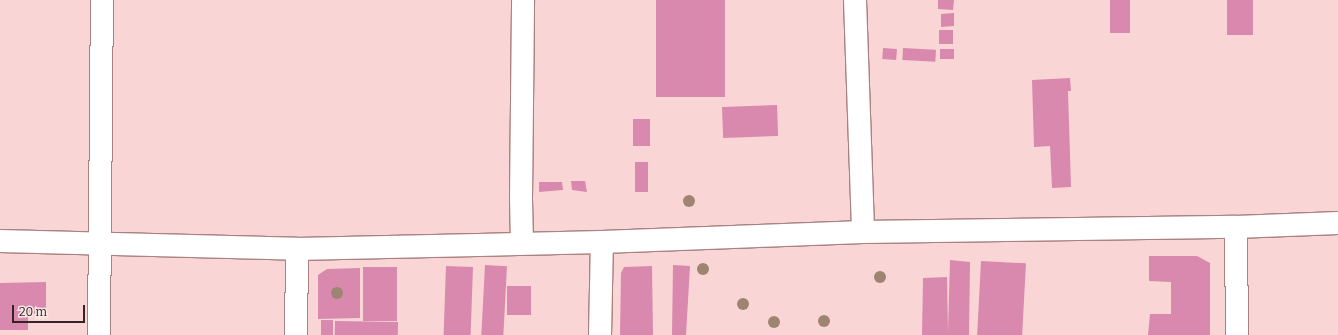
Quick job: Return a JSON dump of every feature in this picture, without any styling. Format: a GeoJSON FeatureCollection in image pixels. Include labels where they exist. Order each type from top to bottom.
{"type":"FeatureCollection","features":[{"type":"Feature","properties":{"kind":"street"},"geometry":{"type":"LineString","coordinates":[[99,335],[102,0]]}},
{"type":"Feature","properties":{"kind":"street"},"geometry":{"type":"LineString","coordinates":[[522,243],[523,0]]}},
{"type":"Feature","properties":{"kind":"street"},"geometry":{"type":"LineString","coordinates":[[856,0],[863,232]]}},
{"type":"Feature","properties":{"kind":"street"},"geometry":{"type":"LineString","coordinates":[[0,241],[99,245],[297,249],[602,242],[863,232],[1236,227],[1338,223]]}},
{"type":"Feature","properties":{"kind":"street"},"geometry":{"type":"LineString","coordinates":[[1236,227],[1237,335]]}},
{"type":"Feature","properties":{"kind":"street"},"geometry":{"type":"LineString","coordinates":[[600,335],[602,242]]}},
{"type":"Feature","properties":{"kind":"street"},"geometry":{"type":"LineString","coordinates":[[296,335],[297,249]]}},
{"type":"Feature","properties":{"kind":"building"},"geometry":{"type":"Polygon","coordinates":[[[656,0],[725,0],[725,97],[656,97],[656,0]]]}},
{"type":"Feature","properties":{"kind":"building"},"geometry":{"type":"Polygon","coordinates":[[[938,0],[954,0],[953,10],[938,9],[938,0]]]}},
{"type":"Feature","properties":{"kind":"building"},"geometry":{"type":"Polygon","coordinates":[[[1110,0],[1130,0],[1130,33],[1110,33],[1110,0]]]}},
{"type":"Feature","properties":{"kind":"building"},"geometry":{"type":"Polygon","coordinates":[[[1227,0],[1253,0],[1253,35],[1227,35],[1227,0]]]}},
{"type":"Feature","properties":{"kind":"building"},"geometry":{"type":"Polygon","coordinates":[[[954,13],[954,26],[941,27],[941,14],[954,13]]]}},
{"type":"Feature","properties":{"kind":"building"},"geometry":{"type":"Polygon","coordinates":[[[939,30],[953,30],[953,44],[939,44],[939,30]]]}},
{"type":"Feature","properties":{"kind":"building"},"geometry":{"type":"Polygon","coordinates":[[[883,48],[897,49],[896,60],[882,59],[883,48]]]}},
{"type":"Feature","properties":{"kind":"building"},"geometry":{"type":"Polygon","coordinates":[[[903,48],[936,50],[935,62],[902,60],[903,48]]]}},
{"type":"Feature","properties":{"kind":"building"},"geometry":{"type":"Polygon","coordinates":[[[940,49],[954,49],[954,59],[940,59],[940,49]]]}},
{"type":"Feature","properties":{"kind":"building"},"geometry":{"type":"Polygon","coordinates":[[[1070,78],[1071,91],[1068,91],[1071,187],[1052,188],[1050,146],[1034,147],[1032,80],[1070,78]]]}},
{"type":"Feature","properties":{"kind":"building"},"geometry":{"type":"Polygon","coordinates":[[[777,105],[778,136],[723,138],[722,107],[777,105]]]}},
{"type":"Feature","properties":{"kind":"building"},"geometry":{"type":"Polygon","coordinates":[[[633,119],[650,119],[650,146],[633,146],[633,119]]]}},
{"type":"Feature","properties":{"kind":"building"},"geometry":{"type":"Polygon","coordinates":[[[635,162],[648,162],[648,192],[635,192],[635,162]]]}},
{"type":"Feature","properties":{"kind":"building"},"geometry":{"type":"Polygon","coordinates":[[[571,181],[585,181],[587,192],[572,190],[571,181]]]}},
{"type":"Feature","properties":{"kind":"building"},"geometry":{"type":"Polygon","coordinates":[[[539,182],[562,182],[563,190],[539,192],[539,182]]]}},
{"type":"Feature","properties":{"kind":"building"},"geometry":{"type":"Polygon","coordinates":[[[1149,256],[1197,256],[1210,263],[1210,335],[1148,335],[1150,314],[1171,314],[1171,282],[1149,281],[1149,256]]]}},
{"type":"Feature","properties":{"kind":"building"},"geometry":{"type":"Polygon","coordinates":[[[950,260],[970,262],[969,335],[922,335],[923,278],[947,277],[948,332],[950,260]]]}},
{"type":"Feature","properties":{"kind":"building"},"geometry":{"type":"Polygon","coordinates":[[[981,261],[1026,263],[1022,335],[977,335],[981,261]]]}},
{"type":"Feature","properties":{"kind":"building"},"geometry":{"type":"Polygon","coordinates":[[[485,265],[507,266],[503,335],[481,335],[485,265]]]}},
{"type":"Feature","properties":{"kind":"building"},"geometry":{"type":"Polygon","coordinates":[[[673,265],[690,266],[686,335],[672,335],[673,265]]]}},
{"type":"Feature","properties":{"kind":"building"},"geometry":{"type":"Polygon","coordinates":[[[446,266],[473,267],[471,335],[444,335],[446,266]]]}},
{"type":"Feature","properties":{"kind":"building"},"geometry":{"type":"Polygon","coordinates":[[[652,266],[653,335],[620,335],[621,273],[624,267],[652,266]]]}},
{"type":"Feature","properties":{"kind":"building"},"geometry":{"type":"Polygon","coordinates":[[[363,267],[397,267],[397,321],[363,321],[363,267]]]}},
{"type":"Feature","properties":{"kind":"building"},"geometry":{"type":"Polygon","coordinates":[[[360,268],[360,318],[318,319],[318,275],[327,269],[360,268]]]}},
{"type":"Feature","properties":{"kind":"building"},"geometry":{"type":"Polygon","coordinates":[[[46,282],[46,314],[28,314],[28,330],[0,330],[0,283],[46,282]]]}},
{"type":"Feature","properties":{"kind":"building"},"geometry":{"type":"Polygon","coordinates":[[[507,286],[531,286],[531,315],[507,315],[507,286]]]}},
{"type":"Feature","properties":{"kind":"building"},"geometry":{"type":"Polygon","coordinates":[[[321,320],[333,320],[333,335],[321,335],[321,320]]]}},
{"type":"Feature","properties":{"kind":"building"},"geometry":{"type":"Polygon","coordinates":[[[335,321],[398,322],[398,335],[335,335],[335,321]]]}}]}
